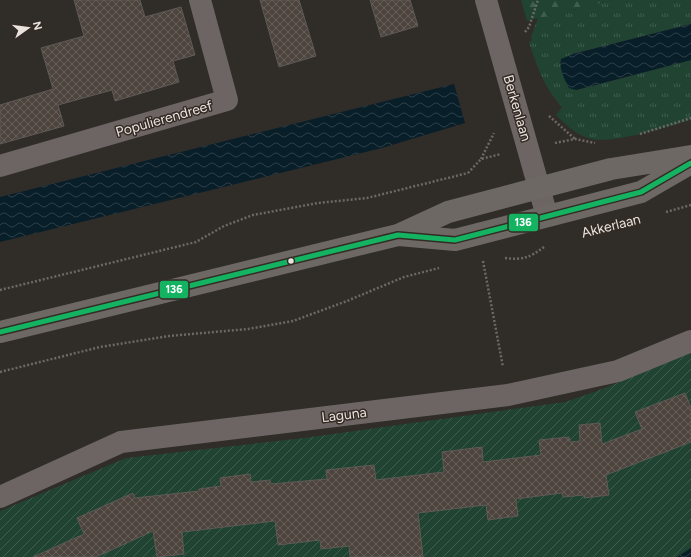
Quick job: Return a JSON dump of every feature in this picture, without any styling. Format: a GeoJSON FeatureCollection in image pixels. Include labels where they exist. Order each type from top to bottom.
{"type":"FeatureCollection","features":[{"type":"Feature","properties":{"kind":"street","name":"Populierendreef"},"geometry":{"type":"LineString","coordinates":[[0,166],[227,100],[200,0]]}},
{"type":"Feature","properties":{"kind":"street","name":"Berkenlaan"},"geometry":{"type":"LineString","coordinates":[[486,0],[548,216]]}},
{"type":"Feature","properties":{"kind":"street","name":"Akkerlaan"},"geometry":{"type":"LineString","coordinates":[[0,332],[398,235],[448,212],[540,188],[635,164],[691,156]]}},
{"type":"Feature","properties":{"kind":"street","name":"Akkerlaan"},"geometry":{"type":"LineString","coordinates":[[398,235],[455,240],[641,192],[691,163]]}},
{"type":"Feature","properties":{"kind":"street","name":"Laguna"},"geometry":{"type":"LineString","coordinates":[[0,497],[121,442],[508,395],[618,371],[691,341]]}},
{"type":"Feature","properties":{"kind":"path"},"geometry":{"type":"LineString","coordinates":[[632,136],[691,118]]}},
{"type":"Feature","properties":{"kind":"path"},"geometry":{"type":"LineString","coordinates":[[0,290],[196,242],[224,226],[253,215],[318,203],[367,198],[468,173]]}},
{"type":"Feature","properties":{"kind":"path"},"geometry":{"type":"LineString","coordinates":[[661,213],[691,205]]}},
{"type":"Feature","properties":{"kind":"path"},"geometry":{"type":"LineString","coordinates":[[501,257],[521,259],[533,256],[549,244]]}},
{"type":"Feature","properties":{"kind":"path"},"geometry":{"type":"LineString","coordinates":[[488,257],[483,258],[508,395]]}},
{"type":"Feature","properties":{"kind":"path"},"geometry":{"type":"LineString","coordinates":[[0,372],[100,347],[169,336],[248,329],[293,321],[347,301],[404,277],[447,266]]}},
{"type":"Feature","properties":{"kind":"green space"},"geometry":{"type":"Polygon","coordinates":[[[521,0],[612,0],[527,21],[521,0]]]}},
{"type":"Feature","properties":{"kind":"green space"},"geometry":{"type":"Polygon","coordinates":[[[612,0],[691,0],[691,24],[573,54],[576,90],[691,60],[691,120],[639,134],[598,140],[579,134],[556,115],[562,107],[550,92],[535,60],[529,42],[532,40],[531,37],[538,18],[612,0]]]}},
{"type":"Feature","properties":{"kind":"green space"},"geometry":{"type":"Polygon","coordinates":[[[691,353],[691,548],[677,557],[0,557],[0,511],[126,458],[304,438],[565,402],[597,391],[691,353]]]}},
{"type":"Feature","properties":{"kind":"water"},"geometry":{"type":"Polygon","coordinates":[[[691,24],[691,60],[576,90],[569,88],[561,70],[561,59],[573,54],[691,24]]]}},
{"type":"Feature","properties":{"kind":"water"},"geometry":{"type":"Polygon","coordinates":[[[454,84],[465,123],[382,148],[0,242],[0,197],[454,84]]]}},
{"type":"Feature","properties":{"kind":"water"},"geometry":{"type":"Polygon","coordinates":[[[691,548],[691,557],[677,557],[691,548]]]}},
{"type":"Feature","properties":{"kind":"building"},"geometry":{"type":"Polygon","coordinates":[[[74,0],[140,0],[145,17],[181,7],[195,55],[173,61],[179,82],[115,101],[112,90],[58,105],[64,126],[0,144],[0,105],[53,89],[41,48],[84,36],[74,0]]]}},
{"type":"Feature","properties":{"kind":"building"},"geometry":{"type":"Polygon","coordinates":[[[260,0],[299,0],[316,56],[279,67],[260,0]]]}},
{"type":"Feature","properties":{"kind":"building"},"geometry":{"type":"Polygon","coordinates":[[[370,0],[410,0],[418,26],[381,37],[370,0]]]}},
{"type":"Feature","properties":{"kind":"building"},"geometry":{"type":"Polygon","coordinates":[[[685,393],[691,408],[691,442],[606,475],[609,495],[584,498],[584,495],[563,497],[562,493],[516,499],[518,516],[488,520],[486,505],[418,513],[423,557],[350,557],[349,546],[321,549],[320,540],[278,545],[275,521],[182,532],[184,554],[157,557],[153,531],[96,557],[33,557],[84,534],[77,518],[133,493],[135,498],[199,491],[199,489],[221,486],[220,478],[250,474],[251,482],[270,480],[271,484],[327,479],[326,470],[374,465],[376,480],[444,472],[442,452],[482,447],[483,462],[541,455],[539,440],[569,437],[570,442],[580,441],[579,425],[600,423],[602,444],[642,429],[635,412],[685,393]]]}},
{"type":"Feature","properties":{"kind":"transit line","name":"136"},"geometry":{"type":"LineString","coordinates":[[0,332],[398,235],[455,240],[641,192],[691,163]]}}]}
